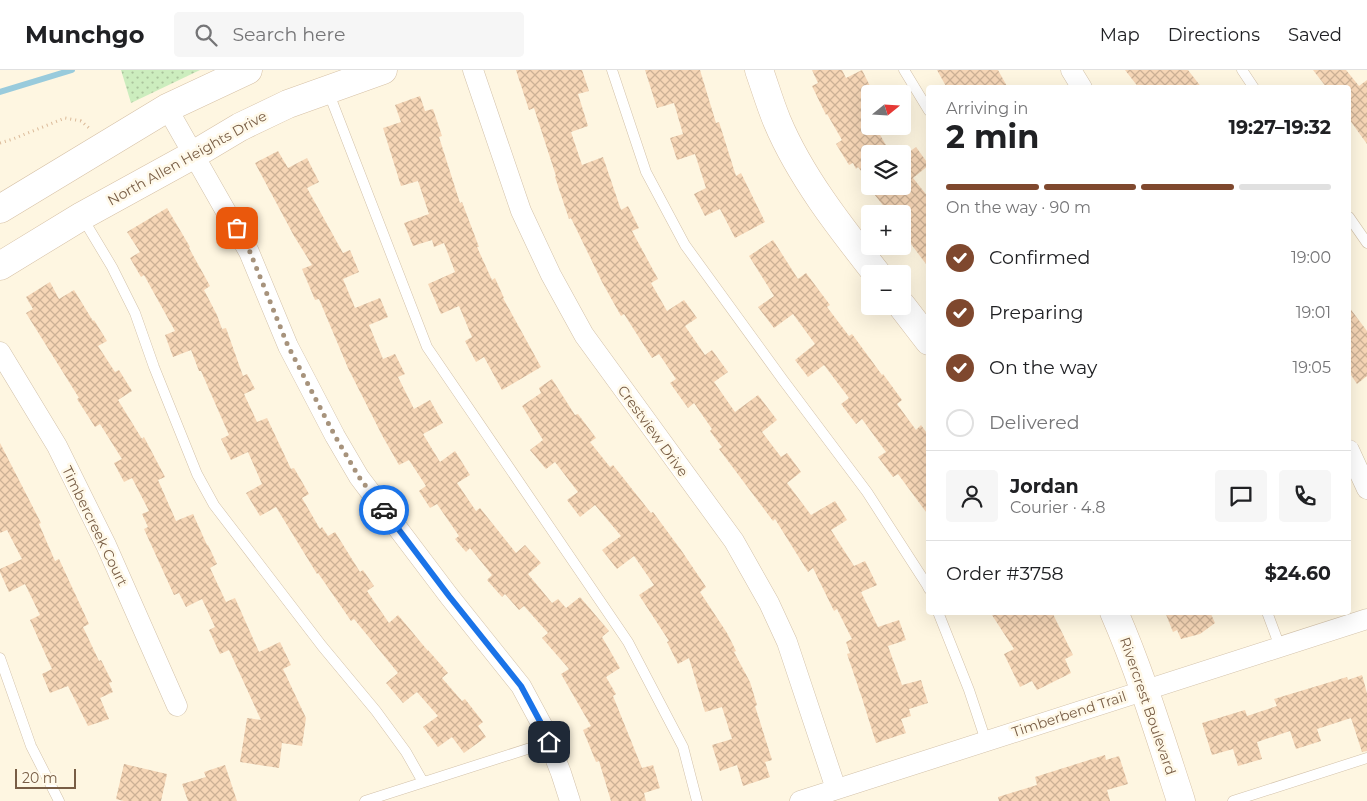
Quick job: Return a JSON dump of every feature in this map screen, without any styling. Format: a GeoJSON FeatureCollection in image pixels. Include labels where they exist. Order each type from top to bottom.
{"type":"FeatureCollection","features":[{"type":"Feature","properties":{"kind":"main road"},"geometry":{"type":"LineString","coordinates":[[0,209],[167,108],[248,70]]}},
{"type":"Feature","properties":{"kind":"main road","name":"North Allen Heights Drive"},"geometry":{"type":"LineString","coordinates":[[0,266],[82,216],[240,127],[288,104],[383,70]]}},
{"type":"Feature","properties":{"kind":"main road"},"geometry":{"type":"LineString","coordinates":[[759,70],[776,120],[794,156],[848,237],[870,265]]}},
{"type":"Feature","properties":{"kind":"main road"},"geometry":{"type":"LineString","coordinates":[[909,315],[926,337]]}},
{"type":"Feature","properties":{"kind":"main road","name":"Rivercrest Boulevard"},"geometry":{"type":"LineString","coordinates":[[1115,615],[1130,648],[1145,690],[1181,801]]}},
{"type":"Feature","properties":{"kind":"street","name":"Crestview Drive"},"geometry":{"type":"LineString","coordinates":[[473,70],[521,210],[551,275],[584,335],[734,541],[769,603],[788,642],[836,789]]}},
{"type":"Feature","properties":{"kind":"street"},"geometry":{"type":"LineString","coordinates":[[1071,70],[1080,85]]}},
{"type":"Feature","properties":{"kind":"street"},"geometry":{"type":"LineString","coordinates":[[167,108],[250,252],[288,346],[335,436],[359,477],[449,596],[521,686],[543,727],[570,801]]}},
{"type":"Feature","properties":{"kind":"street","name":"Timbercreek Court"},"geometry":{"type":"LineString","coordinates":[[0,352],[57,446],[110,553],[177,706]]}},
{"type":"Feature","properties":{"kind":"street"},"geometry":{"type":"LineString","coordinates":[[1351,454],[1367,489]]}},
{"type":"Feature","properties":{"kind":"street","name":"Timberbend Trail"},"geometry":{"type":"LineString","coordinates":[[800,801],[1367,619]]}},
{"type":"Feature","properties":{"kind":"lane"},"geometry":{"type":"LineString","coordinates":[[612,70],[646,172],[685,245],[782,380],[867,492],[926,583]]}},
{"type":"Feature","properties":{"kind":"lane"},"geometry":{"type":"LineString","coordinates":[[904,70],[926,105]]}},
{"type":"Feature","properties":{"kind":"lane"},"geometry":{"type":"LineString","coordinates":[[1242,70],[1252,85]]}},
{"type":"Feature","properties":{"kind":"lane"},"geometry":{"type":"LineString","coordinates":[[328,90],[427,346],[628,642],[683,747],[697,801]]}},
{"type":"Feature","properties":{"kind":"lane"},"geometry":{"type":"LineString","coordinates":[[82,216],[135,313],[154,367],[197,474],[214,505],[322,646],[376,710],[406,752],[423,782]]}},
{"type":"Feature","properties":{"kind":"lane"},"geometry":{"type":"LineString","coordinates":[[1351,220],[1367,242]]}},
{"type":"Feature","properties":{"kind":"lane"},"geometry":{"type":"LineString","coordinates":[[939,615],[969,690],[986,741]]}},
{"type":"Feature","properties":{"kind":"lane"},"geometry":{"type":"LineString","coordinates":[[1268,615],[1280,647]]}},
{"type":"Feature","properties":{"kind":"lane"},"geometry":{"type":"LineString","coordinates":[[0,658],[31,746],[59,801]]}},
{"type":"Feature","properties":{"kind":"lane"},"geometry":{"type":"LineString","coordinates":[[365,801],[549,742]]}},
{"type":"Feature","properties":{"kind":"lane"},"geometry":{"type":"LineString","coordinates":[[1233,801],[1367,758]]}},
{"type":"Feature","properties":{"kind":"path"},"geometry":{"type":"LineString","coordinates":[[0,143],[65,118],[81,121],[89,128],[96,125]]}},
{"type":"Feature","properties":{"kind":"green space"},"geometry":{"type":"Polygon","coordinates":[[[121,70],[200,70],[131,103],[121,70]]]}},
{"type":"Feature","properties":{"kind":"building"},"geometry":{"type":"Polygon","coordinates":[[[516,70],[582,70],[589,91],[578,94],[588,126],[571,132],[582,165],[603,157],[621,210],[628,206],[639,228],[632,231],[658,279],[651,283],[667,311],[684,300],[697,318],[685,326],[705,355],[712,350],[728,372],[714,382],[735,412],[758,395],[777,420],[762,432],[781,457],[787,453],[801,472],[787,483],[811,515],[835,501],[847,520],[831,530],[854,566],[865,561],[877,585],[861,592],[878,627],[899,620],[906,640],[888,646],[902,685],[921,680],[928,703],[909,709],[911,716],[901,719],[906,733],[876,743],[847,654],[850,653],[846,642],[852,639],[837,609],[834,611],[813,568],[808,572],[775,519],[773,521],[719,449],[722,447],[710,431],[712,429],[694,403],[688,408],[670,383],[676,379],[659,354],[652,358],[624,314],[621,316],[571,218],[569,219],[534,108],[529,110],[516,70]]]}},
{"type":"Feature","properties":{"kind":"building"},"geometry":{"type":"Polygon","coordinates":[[[645,70],[700,70],[716,123],[719,122],[736,176],[741,173],[765,222],[735,238],[720,209],[705,216],[694,194],[706,188],[695,154],[677,160],[670,138],[683,134],[674,103],[657,108],[645,70]]]}},
{"type":"Feature","properties":{"kind":"building"},"geometry":{"type":"Polygon","coordinates":[[[812,70],[842,70],[846,78],[862,70],[870,85],[861,85],[861,135],[880,135],[886,145],[861,145],[861,171],[858,167],[856,169],[853,163],[849,165],[836,144],[842,140],[826,115],[812,86],[818,83],[812,70]]]}},
{"type":"Feature","properties":{"kind":"building"},"geometry":{"type":"Polygon","coordinates":[[[937,70],[998,70],[1006,85],[945,85],[937,70]]]}},
{"type":"Feature","properties":{"kind":"building"},"geometry":{"type":"Polygon","coordinates":[[[1125,70],[1188,70],[1200,85],[1137,85],[1125,70]]]}},
{"type":"Feature","properties":{"kind":"building"},"geometry":{"type":"Polygon","coordinates":[[[1313,70],[1346,70],[1359,86],[1367,80],[1367,144],[1351,122],[1351,85],[1325,85],[1313,70]]]}},
{"type":"Feature","properties":{"kind":"building"},"geometry":{"type":"Polygon","coordinates":[[[420,96],[425,111],[433,109],[442,136],[439,137],[460,203],[462,202],[479,247],[477,247],[492,280],[495,278],[503,298],[541,367],[502,390],[484,357],[476,362],[465,341],[472,337],[459,306],[441,314],[428,284],[455,272],[444,243],[434,247],[432,240],[413,246],[404,223],[429,214],[418,181],[401,186],[383,128],[401,122],[395,105],[420,96]]]}},
{"type":"Feature","properties":{"kind":"building"},"geometry":{"type":"Polygon","coordinates":[[[916,147],[926,161],[926,167],[913,178],[926,194],[926,264],[911,244],[911,205],[883,205],[875,195],[911,195],[911,151],[916,147]]]}},
{"type":"Feature","properties":{"kind":"building"},"geometry":{"type":"Polygon","coordinates":[[[278,151],[288,168],[307,158],[319,182],[307,188],[343,253],[350,250],[359,272],[343,279],[355,308],[380,298],[388,317],[369,325],[383,359],[395,354],[405,374],[398,377],[414,409],[430,400],[443,423],[423,434],[440,462],[455,451],[470,475],[457,483],[476,511],[480,508],[516,553],[525,545],[541,563],[528,574],[552,603],[558,599],[566,608],[580,597],[609,631],[602,637],[620,668],[606,677],[616,694],[613,696],[642,768],[653,765],[660,788],[644,793],[646,801],[611,801],[599,761],[596,762],[583,730],[591,726],[561,674],[569,669],[542,638],[548,633],[524,606],[519,610],[505,594],[502,597],[487,580],[492,575],[470,548],[466,552],[455,539],[459,536],[437,504],[430,508],[419,491],[426,486],[409,460],[399,465],[383,437],[348,368],[319,299],[315,300],[302,269],[312,265],[294,236],[255,163],[278,151]]]}},
{"type":"Feature","properties":{"kind":"building"},"geometry":{"type":"Polygon","coordinates":[[[167,208],[210,286],[204,290],[222,329],[226,328],[243,376],[247,374],[255,389],[244,394],[257,422],[267,418],[291,469],[294,468],[309,494],[302,498],[320,529],[322,527],[328,536],[335,532],[360,572],[363,570],[374,586],[367,591],[389,623],[398,615],[448,673],[442,678],[462,701],[465,699],[483,722],[478,726],[486,737],[464,753],[452,737],[438,747],[423,727],[438,716],[417,692],[403,703],[386,683],[398,673],[354,619],[351,621],[317,574],[276,507],[260,516],[246,493],[262,484],[248,452],[231,460],[221,439],[229,435],[191,350],[173,357],[165,335],[175,331],[144,275],[141,277],[130,258],[140,252],[127,232],[167,208]]]}},
{"type":"Feature","properties":{"kind":"building"},"geometry":{"type":"Polygon","coordinates":[[[773,240],[798,279],[806,273],[830,305],[827,307],[849,336],[852,334],[883,374],[902,400],[897,404],[916,430],[921,425],[926,432],[926,512],[898,474],[893,477],[878,457],[886,452],[862,419],[856,424],[841,404],[849,398],[824,365],[808,377],[795,360],[815,344],[793,314],[774,328],[758,307],[774,296],[749,256],[773,240]]]}},
{"type":"Feature","properties":{"kind":"building"},"geometry":{"type":"Polygon","coordinates":[[[50,282],[59,299],[74,290],[107,341],[98,346],[115,372],[119,370],[132,391],[118,400],[142,439],[144,437],[165,477],[158,480],[176,521],[193,514],[217,564],[210,568],[226,602],[235,598],[259,652],[280,642],[291,665],[283,669],[306,718],[302,746],[282,743],[279,768],[240,762],[247,718],[261,720],[229,650],[220,654],[209,630],[215,627],[202,599],[186,607],[179,593],[174,595],[144,529],[148,527],[142,514],[149,511],[132,478],[124,482],[114,463],[122,459],[100,424],[95,427],[26,313],[33,309],[26,297],[50,282]]]}},
{"type":"Feature","properties":{"kind":"building"},"geometry":{"type":"Polygon","coordinates":[[[1351,310],[1367,331],[1367,376],[1357,384],[1351,375],[1351,310]]]}},
{"type":"Feature","properties":{"kind":"building"},"geometry":{"type":"Polygon","coordinates":[[[552,379],[575,415],[578,414],[596,438],[590,442],[610,467],[613,465],[651,513],[653,512],[706,587],[700,592],[727,633],[736,651],[734,652],[750,682],[757,705],[755,706],[772,760],[765,762],[770,777],[743,786],[737,765],[720,771],[712,745],[732,739],[722,707],[705,712],[689,658],[678,664],[667,642],[669,641],[639,595],[654,585],[634,556],[617,569],[602,550],[621,536],[595,505],[580,517],[567,500],[578,492],[555,462],[546,469],[530,450],[543,440],[522,406],[541,393],[539,388],[552,379]]]}},
{"type":"Feature","properties":{"kind":"building"},"geometry":{"type":"Polygon","coordinates":[[[0,443],[41,523],[39,524],[55,561],[59,559],[89,624],[83,627],[99,661],[101,660],[112,682],[109,683],[113,692],[100,698],[109,719],[88,726],[68,686],[50,693],[42,674],[52,669],[30,620],[40,615],[25,584],[9,592],[0,572],[0,569],[22,559],[7,530],[0,533],[0,443]]]}},
{"type":"Feature","properties":{"kind":"building"},"geometry":{"type":"Polygon","coordinates":[[[992,615],[1053,615],[1073,655],[1065,659],[1071,673],[1037,690],[1032,681],[1020,687],[1004,654],[1014,649],[992,615]]]}},
{"type":"Feature","properties":{"kind":"building"},"geometry":{"type":"Polygon","coordinates":[[[1166,615],[1211,615],[1215,623],[1200,634],[1181,639],[1177,630],[1173,632],[1166,615]]]}},
{"type":"Feature","properties":{"kind":"building"},"geometry":{"type":"Polygon","coordinates":[[[1362,675],[1367,693],[1367,751],[1362,752],[1351,718],[1317,729],[1321,741],[1296,749],[1290,731],[1257,742],[1262,759],[1238,766],[1233,749],[1212,755],[1202,723],[1245,710],[1247,716],[1277,706],[1274,699],[1347,677],[1348,680],[1362,675]]]}},
{"type":"Feature","properties":{"kind":"building"},"geometry":{"type":"Polygon","coordinates":[[[1105,755],[1106,760],[1119,756],[1128,784],[1107,790],[1110,801],[999,801],[998,797],[1037,785],[1035,777],[1105,755]]]}},
{"type":"Feature","properties":{"kind":"building"},"geometry":{"type":"Polygon","coordinates":[[[124,764],[167,774],[161,801],[124,801],[116,799],[124,764]]]}},
{"type":"Feature","properties":{"kind":"building"},"geometry":{"type":"Polygon","coordinates":[[[225,765],[237,801],[188,801],[182,784],[206,777],[204,772],[225,765]]]}},
{"type":"Feature","properties":{"kind":"waterway"},"geometry":{"type":"LineString","coordinates":[[0,92],[72,70]]}},
{"type":"Feature","properties":{"kind":"way so far"},"geometry":{"type":"LineString","coordinates":[[237,228],[250,252],[288,346],[335,436],[359,477],[384,510]]}},
{"type":"Feature","properties":{"kind":"route"},"geometry":{"type":"LineString","coordinates":[[384,510],[449,596],[521,686],[549,742]]}}]}
